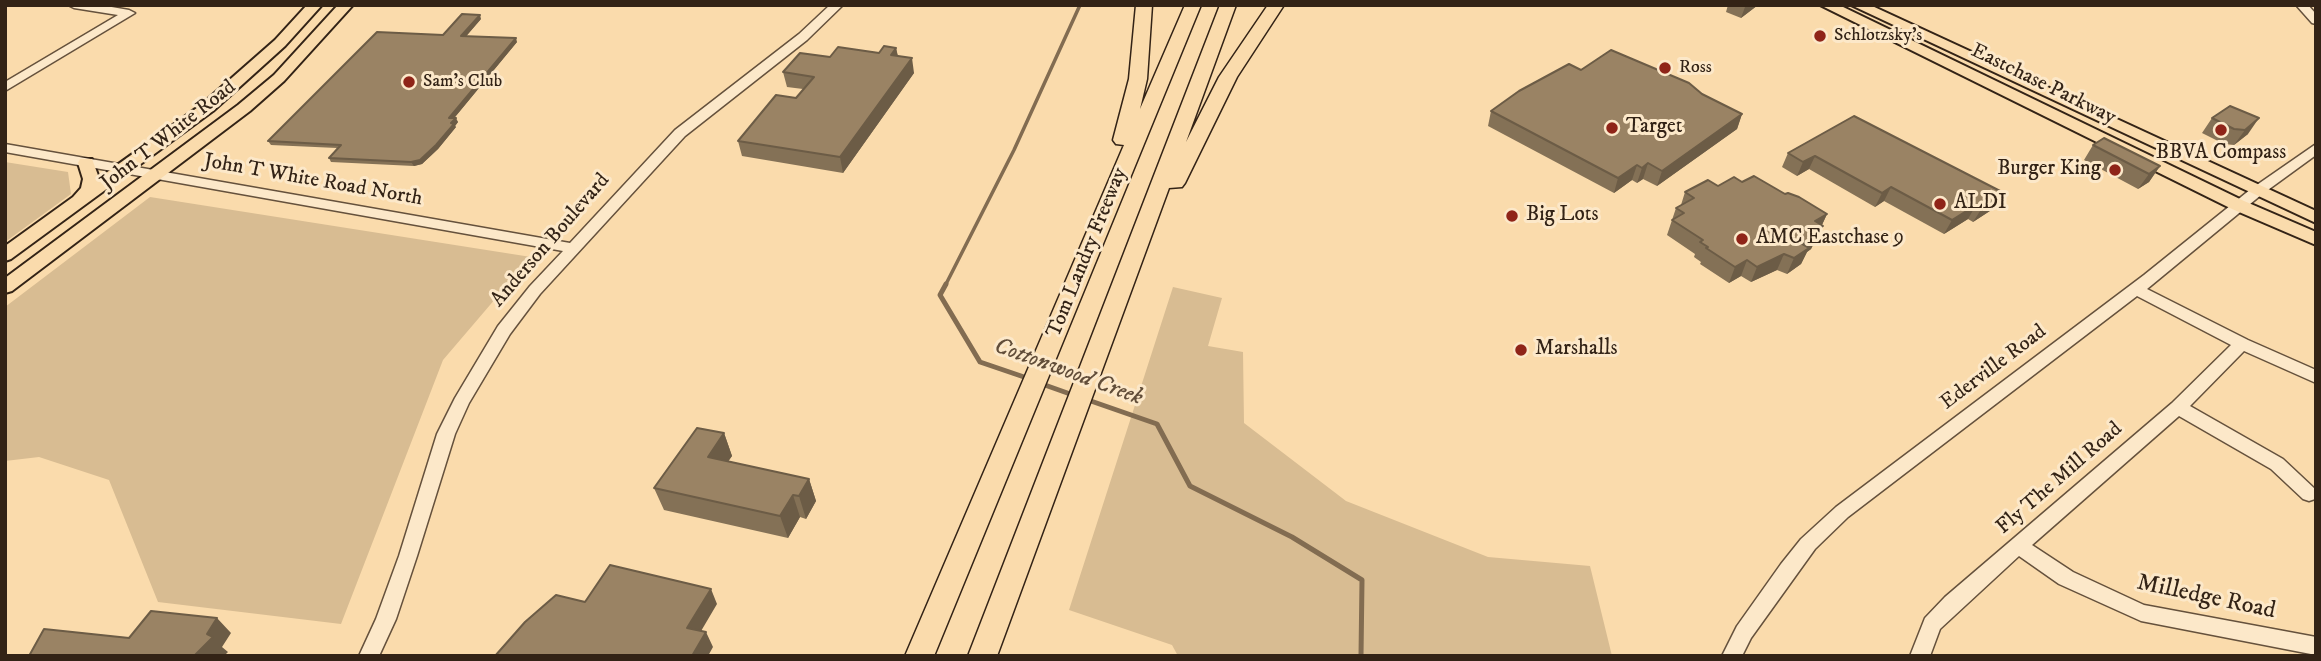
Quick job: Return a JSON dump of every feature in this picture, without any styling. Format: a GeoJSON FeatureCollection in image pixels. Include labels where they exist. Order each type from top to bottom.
{"type":"FeatureCollection","features":[{"type":"Feature","properties":{"kind":"highway"},"geometry":{"type":"LineString","coordinates":[[1104,211],[1139,79],[1144,5]]}},
{"type":"Feature","properties":{"kind":"highway","name":"Tom Landry Freeway"},"geometry":{"type":"LineString","coordinates":[[919,656],[1049,349],[1104,211],[1193,5]]}},
{"type":"Feature","properties":{"kind":"highway","name":"Tom Landry Freeway"},"geometry":{"type":"LineString","coordinates":[[982,656],[1228,5]]}},
{"type":"Feature","properties":{"kind":"highway"},"geometry":{"type":"LineString","coordinates":[[1096,354],[1118,322],[1155,228],[1228,77],[1276,5]]}},
{"type":"Feature","properties":{"kind":"main road","name":"John T White Road"},"geometry":{"type":"LineString","coordinates":[[5,255],[125,170],[234,86],[302,22],[315,5]]}},
{"type":"Feature","properties":{"kind":"main road","name":"John T White Road"},"geometry":{"type":"LineString","coordinates":[[5,287],[244,108],[279,78],[346,5]]}},
{"type":"Feature","properties":{"kind":"main road","name":"Eastchase Parkway"},"geometry":{"type":"LineString","coordinates":[[1827,5],[2316,218]]}},
{"type":"Feature","properties":{"kind":"main road","name":"Eastchase Parkway"},"geometry":{"type":"LineString","coordinates":[[1865,7],[1968,65],[2238,205],[2316,239]]}},
{"type":"Feature","properties":{"kind":"main road"},"geometry":{"type":"LineString","coordinates":[[78,204],[89,189],[91,179],[86,163]]}},
{"type":"Feature","properties":{"kind":"street"},"geometry":{"type":"LineString","coordinates":[[9,83],[129,13],[74,5]]}},
{"type":"Feature","properties":{"kind":"street","name":"Anderson Boulevard"},"geometry":{"type":"LineString","coordinates":[[369,656],[386,618],[446,434],[461,402],[504,330],[572,248],[680,133],[803,37],[837,5]]}},
{"type":"Feature","properties":{"kind":"street"},"geometry":{"type":"LineString","coordinates":[[2302,5],[2316,21]]}},
{"type":"Feature","properties":{"kind":"street","name":"John T White Road North"},"geometry":{"type":"LineString","coordinates":[[5,148],[572,248]]}},
{"type":"Feature","properties":{"kind":"street","name":"Ederville Road"},"geometry":{"type":"LineString","coordinates":[[1732,656],[1744,632],[1788,570],[1808,544],[1842,512],[2135,289],[2256,191],[2316,148]]}},
{"type":"Feature","properties":{"kind":"street"},"geometry":{"type":"LineString","coordinates":[[2135,289],[2242,344],[2316,377]]}},
{"type":"Feature","properties":{"kind":"street","name":"Fly The Mill Road"},"geometry":{"type":"LineString","coordinates":[[1920,656],[1924,640],[1941,614],[2178,408],[2242,344]]}},
{"type":"Feature","properties":{"kind":"street"},"geometry":{"type":"LineString","coordinates":[[2178,408],[2277,464],[2309,494]]}},
{"type":"Feature","properties":{"kind":"street","name":"Milledge Road"},"geometry":{"type":"LineString","coordinates":[[2018,545],[2066,578],[2141,613],[2316,646]]}},
{"type":"Feature","properties":{"kind":"shaded area"},"geometry":{"type":"Polygon","coordinates":[[[5,162],[68,172],[71,194],[5,242],[5,162]]]}},
{"type":"Feature","properties":{"kind":"shaded area"},"geometry":{"type":"Polygon","coordinates":[[[150,197],[531,257],[443,360],[341,624],[158,602],[109,480],[39,457],[5,461],[5,307],[150,197]]]}},
{"type":"Feature","properties":{"kind":"shaded area"},"geometry":{"type":"Polygon","coordinates":[[[1173,287],[1222,298],[1208,346],[1243,352],[1244,423],[1346,501],[1488,557],[1590,566],[1612,656],[1178,656],[1172,645],[1069,610],[1173,287]]]}},
{"type":"Feature","properties":{"kind":"building","name":"Sam's Club"},"geometry":{"type":"Polygon","coordinates":[[[462,14],[480,15],[461,36],[516,38],[449,118],[456,118],[451,123],[454,124],[420,160],[411,162],[329,158],[341,145],[268,141],[377,32],[443,35],[462,14]]]}},
{"type":"Feature","properties":{"kind":"building"},"geometry":{"type":"Polygon","coordinates":[[[884,46],[896,48],[891,55],[912,58],[840,157],[738,141],[776,95],[796,98],[814,77],[783,72],[800,53],[830,57],[838,47],[879,53],[884,46]]]}},
{"type":"Feature","properties":{"kind":"building","name":"Target"},"geometry":{"type":"Polygon","coordinates":[[[1611,50],[1689,83],[1702,94],[1742,114],[1662,171],[1648,163],[1642,168],[1637,165],[1618,178],[1491,111],[1519,91],[1569,64],[1581,70],[1611,50]]]}},
{"type":"Feature","properties":{"kind":"building"},"geometry":{"type":"Polygon","coordinates":[[[2230,106],[2259,118],[2245,130],[2234,129],[2212,118],[2230,106]]]}},
{"type":"Feature","properties":{"kind":"building"},"geometry":{"type":"Polygon","coordinates":[[[1854,116],[2004,193],[1982,208],[1976,205],[1952,220],[1891,187],[1882,193],[1815,156],[1803,162],[1788,153],[1854,116]]]}},
{"type":"Feature","properties":{"kind":"building"},"geometry":{"type":"Polygon","coordinates":[[[2104,138],[2160,166],[2149,174],[2093,145],[2104,138]]]}},
{"type":"Feature","properties":{"kind":"building","name":"AMC Eastchase 9"},"geometry":{"type":"Polygon","coordinates":[[[1754,176],[1785,194],[1799,197],[1827,214],[1815,221],[1823,226],[1814,231],[1819,234],[1802,244],[1809,248],[1794,258],[1784,254],[1757,267],[1747,260],[1735,267],[1706,248],[1708,247],[1700,242],[1703,240],[1672,220],[1684,213],[1676,208],[1694,198],[1685,192],[1708,180],[1718,186],[1734,177],[1742,182],[1754,176]]]}},
{"type":"Feature","properties":{"kind":"building"},"geometry":{"type":"Polygon","coordinates":[[[697,428],[724,433],[708,457],[809,479],[799,496],[793,495],[780,516],[654,488],[697,428]]]}},
{"type":"Feature","properties":{"kind":"building"},"geometry":{"type":"Polygon","coordinates":[[[610,565],[711,589],[687,628],[706,632],[692,656],[495,656],[525,622],[556,595],[585,602],[610,565]]]}},
{"type":"Feature","properties":{"kind":"building"},"geometry":{"type":"Polygon","coordinates":[[[151,611],[217,618],[207,634],[213,637],[194,656],[29,656],[44,629],[129,638],[151,611]]]}},
{"type":"Feature","properties":{"kind":"waterway","name":"Cottonwood Creek"},"geometry":{"type":"LineString","coordinates":[[945,286],[1014,150],[1080,5]]}},
{"type":"Feature","properties":{"kind":"waterway","name":"Cottonwood Creek"},"geometry":{"type":"LineString","coordinates":[[946,284],[940,295],[980,362],[1027,378]]}},
{"type":"Feature","properties":{"kind":"waterway","name":"Cottonwood Creek"},"geometry":{"type":"LineString","coordinates":[[1042,384],[1073,395]]}},
{"type":"Feature","properties":{"kind":"waterway","name":"Cottonwood Creek"},"geometry":{"type":"LineString","coordinates":[[1088,400],[1157,424],[1190,486],[1292,537],[1362,580],[1361,656]]}},
{"type":"Feature","properties":{"kind":"place","name":"Schlotzsky's"},"geometry":{"type":"Point","coordinates":[1820,36]}},
{"type":"Feature","properties":{"kind":"place","name":"Ross"},"geometry":{"type":"Point","coordinates":[1665,68]}},
{"type":"Feature","properties":{"kind":"place","name":"Sam's Club"},"geometry":{"type":"Point","coordinates":[409,82]}},
{"type":"Feature","properties":{"kind":"place","name":"Target"},"geometry":{"type":"Point","coordinates":[1612,128]}},
{"type":"Feature","properties":{"kind":"place","name":"BBVA Compass"},"geometry":{"type":"Point","coordinates":[2221,130]}},
{"type":"Feature","properties":{"kind":"place","name":"Burger King"},"geometry":{"type":"Point","coordinates":[2115,170]}},
{"type":"Feature","properties":{"kind":"place","name":"ALDI"},"geometry":{"type":"Point","coordinates":[1940,204]}},
{"type":"Feature","properties":{"kind":"place","name":"Big Lots"},"geometry":{"type":"Point","coordinates":[1512,216]}},
{"type":"Feature","properties":{"kind":"place","name":"AMC Eastchase 9"},"geometry":{"type":"Point","coordinates":[1742,239]}},
{"type":"Feature","properties":{"kind":"place","name":"Marshalls"},"geometry":{"type":"Point","coordinates":[1521,350]}}]}
